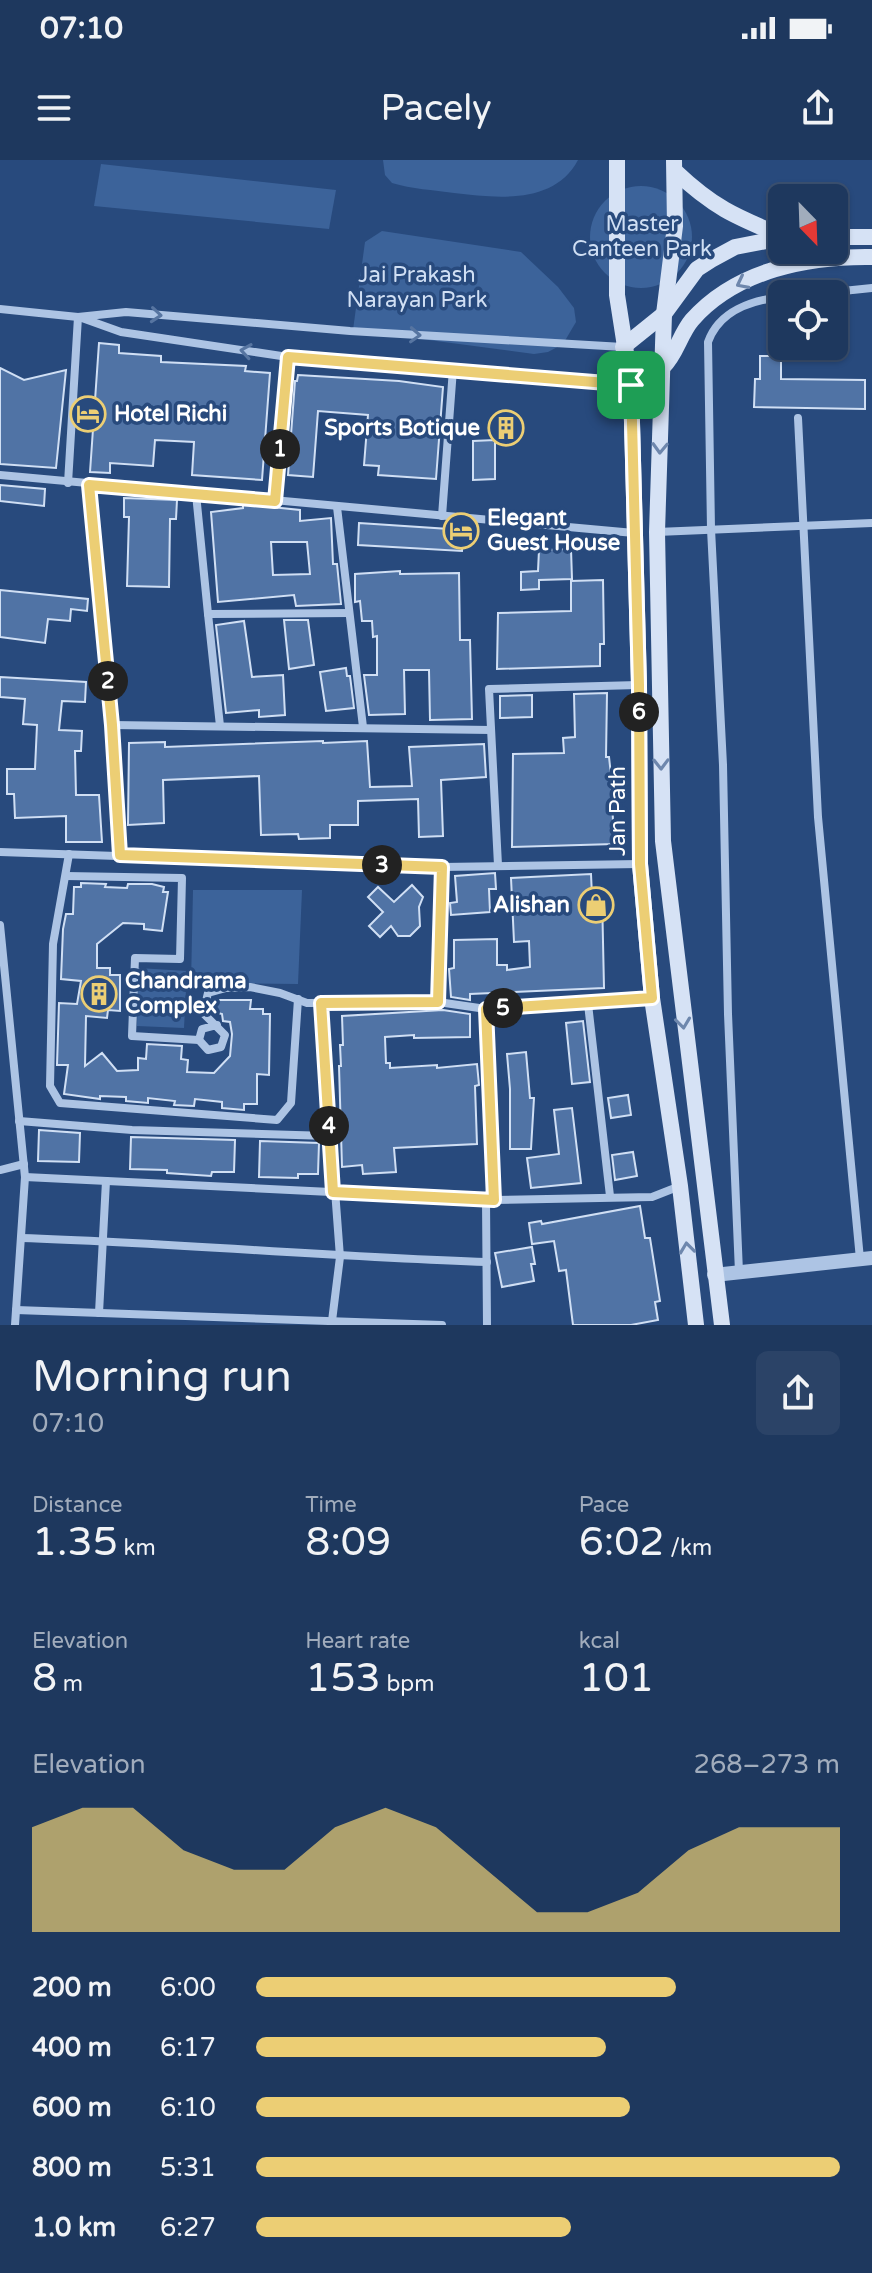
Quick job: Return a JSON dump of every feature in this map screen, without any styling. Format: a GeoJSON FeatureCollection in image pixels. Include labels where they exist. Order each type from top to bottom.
{"type":"FeatureCollection","features":[{"type":"Feature","properties":{"kind":"main road","name":"Jan Path"},"geometry":{"type":"LineString","coordinates":[[617,160],[617,295],[631,385],[640,864],[652,998],[680,1186],[696,1325]]}},
{"type":"Feature","properties":{"kind":"main road","name":"Jan Path"},"geometry":{"type":"LineString","coordinates":[[674,165],[675,226],[664,314],[657,532],[663,841],[722,1325]]}},
{"type":"Feature","properties":{"kind":"main road"},"geometry":{"type":"LineString","coordinates":[[674,165],[705,199],[768,231]]}},
{"type":"Feature","properties":{"kind":"main road"},"geometry":{"type":"LineString","coordinates":[[848,237],[872,237]]}},
{"type":"Feature","properties":{"kind":"main road"},"geometry":{"type":"LineString","coordinates":[[623,347],[664,314],[691,277],[711,260],[735,247],[768,240]]}},
{"type":"Feature","properties":{"kind":"main road"},"geometry":{"type":"LineString","coordinates":[[631,385],[663,367],[690,322],[715,298],[738,283],[785,267],[848,257],[872,257]]}},
{"type":"Feature","properties":{"kind":"street"},"geometry":{"type":"LineString","coordinates":[[848,290],[872,288]]}},
{"type":"Feature","properties":{"kind":"street"},"geometry":{"type":"LineString","coordinates":[[739,1272],[728,1014],[723,765],[711,529],[708,342],[712,331],[727,316],[747,304],[768,300]]}},
{"type":"Feature","properties":{"kind":"street"},"geometry":{"type":"LineString","coordinates":[[0,309],[78,317],[126,312],[335,330],[623,347]]}},
{"type":"Feature","properties":{"kind":"street"},"geometry":{"type":"LineString","coordinates":[[78,317],[121,332],[288,357],[631,385]]}},
{"type":"Feature","properties":{"kind":"street"},"geometry":{"type":"LineString","coordinates":[[68,483],[78,317]]}},
{"type":"Feature","properties":{"kind":"street"},"geometry":{"type":"LineString","coordinates":[[275,501],[288,357]]}},
{"type":"Feature","properties":{"kind":"street"},"geometry":{"type":"LineString","coordinates":[[442,516],[453,369]]}},
{"type":"Feature","properties":{"kind":"street"},"geometry":{"type":"LineString","coordinates":[[714,1275],[866,1259],[818,817],[798,418]]}},
{"type":"Feature","properties":{"kind":"street"},"geometry":{"type":"LineString","coordinates":[[0,475],[635,533]]}},
{"type":"Feature","properties":{"kind":"street"},"geometry":{"type":"LineString","coordinates":[[89,485],[112,725],[120,855]]}},
{"type":"Feature","properties":{"kind":"street"},"geometry":{"type":"LineString","coordinates":[[196,494],[220,726]]}},
{"type":"Feature","properties":{"kind":"street"},"geometry":{"type":"LineString","coordinates":[[337,507],[363,727]]}},
{"type":"Feature","properties":{"kind":"street"},"geometry":{"type":"LineString","coordinates":[[657,532],[872,523]]}},
{"type":"Feature","properties":{"kind":"street"},"geometry":{"type":"LineString","coordinates":[[208,614],[349,613]]}},
{"type":"Feature","properties":{"kind":"street"},"geometry":{"type":"LineString","coordinates":[[498,865],[489,689],[639,685]]}},
{"type":"Feature","properties":{"kind":"street"},"geometry":{"type":"LineString","coordinates":[[112,725],[491,730]]}},
{"type":"Feature","properties":{"kind":"street"},"geometry":{"type":"LineString","coordinates":[[0,852],[442,867],[640,864]]}},
{"type":"Feature","properties":{"kind":"street"},"geometry":{"type":"LineString","coordinates":[[69,854],[53,944],[50,1086],[60,1103],[277,1120],[291,1103],[298,999]]}},
{"type":"Feature","properties":{"kind":"street"},"geometry":{"type":"LineString","coordinates":[[438,1002],[442,867]]}},
{"type":"Feature","properties":{"kind":"street"},"geometry":{"type":"LineString","coordinates":[[66,876],[182,878],[180,959],[135,958],[132,1036],[199,1040],[208,1050],[221,1047],[225,1035],[203,1013],[208,993],[226,988],[250,987],[307,1003],[438,1002],[486,1009],[652,998]]}},
{"type":"Feature","properties":{"kind":"street"},"geometry":{"type":"LineString","coordinates":[[0,925],[25,1177],[15,1325]]}},
{"type":"Feature","properties":{"kind":"street"},"geometry":{"type":"LineString","coordinates":[[321,1003],[340,1257],[332,1321]]}},
{"type":"Feature","properties":{"kind":"street"},"geometry":{"type":"LineString","coordinates":[[588,1004],[610,1196]]}},
{"type":"Feature","properties":{"kind":"street"},"geometry":{"type":"LineString","coordinates":[[486,1009],[490,1200],[487,1325]]}},
{"type":"Feature","properties":{"kind":"street"},"geometry":{"type":"LineString","coordinates":[[199,1040],[202,1029],[217,1025]]}},
{"type":"Feature","properties":{"kind":"street"},"geometry":{"type":"LineString","coordinates":[[19,1121],[132,1130],[329,1136]]}},
{"type":"Feature","properties":{"kind":"street"},"geometry":{"type":"LineString","coordinates":[[0,1170],[24,1164]]}},
{"type":"Feature","properties":{"kind":"street"},"geometry":{"type":"LineString","coordinates":[[25,1177],[490,1200],[652,1197],[680,1186]]}},
{"type":"Feature","properties":{"kind":"street"},"geometry":{"type":"LineString","coordinates":[[99,1313],[106,1181]]}},
{"type":"Feature","properties":{"kind":"street"},"geometry":{"type":"LineString","coordinates":[[21,1238],[340,1257],[487,1262]]}},
{"type":"Feature","properties":{"kind":"street"},"geometry":{"type":"LineString","coordinates":[[16,1310],[221,1321],[442,1325]]}},
{"type":"Feature","properties":{"kind":"green space"},"geometry":{"type":"Polygon","coordinates":[[[383,160],[578,160],[568,175],[555,185],[540,192],[506,197],[392,183],[385,175],[383,160]]]}},
{"type":"Feature","properties":{"kind":"green space"},"geometry":{"type":"Polygon","coordinates":[[[101,164],[336,190],[329,229],[94,206],[101,164]]]}},
{"type":"Feature","properties":{"kind":"green space","name":"Master Canteen Park"},"geometry":{"type":"Polygon","coordinates":[[[641,186],[660,190],[677,201],[688,218],[692,237],[688,256],[677,273],[660,284],[641,288],[622,284],[605,273],[594,256],[590,237],[594,218],[605,201],[622,190],[641,186]]]}},
{"type":"Feature","properties":{"kind":"green space","name":"Jai Prakash Narayan Park"},"geometry":{"type":"Polygon","coordinates":[[[382,231],[521,252],[558,287],[574,308],[576,322],[563,344],[548,352],[534,354],[353,330],[365,242],[382,231]]]}},
{"type":"Feature","properties":{"kind":"green space"},"geometry":{"type":"Polygon","coordinates":[[[193,890],[302,890],[298,984],[191,983],[193,890]]]}},
{"type":"Feature","properties":{"kind":"green space"},"geometry":{"type":"Polygon","coordinates":[[[138,968],[187,971],[184,1028],[137,1026],[138,968]]]}},
{"type":"Feature","properties":{"kind":"building"},"geometry":{"type":"Polygon","coordinates":[[[99,343],[119,345],[119,353],[161,356],[161,362],[246,366],[245,371],[270,373],[262,480],[192,475],[194,442],[155,440],[153,466],[110,463],[110,473],[90,472],[99,343]]]}},
{"type":"Feature","properties":{"kind":"building"},"geometry":{"type":"Polygon","coordinates":[[[760,356],[768,356],[768,360],[781,360],[781,379],[865,380],[865,409],[754,407],[755,379],[760,379],[760,356]]]}},
{"type":"Feature","properties":{"kind":"building"},"geometry":{"type":"Polygon","coordinates":[[[0,368],[24,380],[66,370],[56,468],[0,464],[0,368]]]}},
{"type":"Feature","properties":{"kind":"building"},"geometry":{"type":"Polygon","coordinates":[[[298,375],[443,387],[436,479],[378,475],[379,466],[364,465],[368,415],[318,411],[313,477],[288,475],[298,375]]]}},
{"type":"Feature","properties":{"kind":"building"},"geometry":{"type":"Polygon","coordinates":[[[495,440],[495,479],[473,480],[473,441],[495,440]]]}},
{"type":"Feature","properties":{"kind":"building"},"geometry":{"type":"Polygon","coordinates":[[[0,485],[45,489],[44,506],[0,501],[0,485]]]}},
{"type":"Feature","properties":{"kind":"building"},"geometry":{"type":"Polygon","coordinates":[[[124,498],[177,500],[176,519],[170,519],[169,587],[127,586],[129,517],[124,517],[124,498]]]}},
{"type":"Feature","properties":{"kind":"building"},"geometry":{"type":"Polygon","coordinates":[[[243,504],[300,510],[300,521],[331,518],[333,564],[337,564],[341,604],[296,606],[294,595],[218,602],[211,512],[243,508],[243,504]],[[271,542],[273,575],[310,574],[307,542],[271,542]]]}},
{"type":"Feature","properties":{"kind":"building"},"geometry":{"type":"Polygon","coordinates":[[[359,523],[464,530],[462,551],[358,545],[359,523]]]}},
{"type":"Feature","properties":{"kind":"building"},"geometry":{"type":"Polygon","coordinates":[[[571,549],[572,579],[539,580],[539,589],[521,590],[521,572],[538,571],[539,550],[571,549]]]}},
{"type":"Feature","properties":{"kind":"building"},"geometry":{"type":"Polygon","coordinates":[[[400,571],[400,574],[459,573],[460,640],[470,640],[472,719],[430,720],[429,670],[404,670],[405,714],[369,715],[364,675],[377,675],[377,636],[373,637],[372,621],[362,621],[360,601],[355,602],[355,574],[400,571]]]}},
{"type":"Feature","properties":{"kind":"building"},"geometry":{"type":"Polygon","coordinates":[[[603,580],[604,644],[600,644],[600,666],[497,669],[498,613],[571,611],[571,581],[603,580]]]}},
{"type":"Feature","properties":{"kind":"building"},"geometry":{"type":"Polygon","coordinates":[[[0,590],[88,599],[87,611],[71,609],[70,621],[48,619],[45,643],[0,637],[0,590]]]}},
{"type":"Feature","properties":{"kind":"building"},"geometry":{"type":"Polygon","coordinates":[[[284,620],[308,620],[314,665],[289,669],[284,620]]]}},
{"type":"Feature","properties":{"kind":"building"},"geometry":{"type":"Polygon","coordinates":[[[244,621],[252,677],[283,675],[285,715],[259,717],[259,710],[226,713],[216,625],[244,621]]]}},
{"type":"Feature","properties":{"kind":"building"},"geometry":{"type":"Polygon","coordinates":[[[346,668],[354,708],[326,711],[320,672],[346,668]]]}},
{"type":"Feature","properties":{"kind":"building"},"geometry":{"type":"Polygon","coordinates":[[[0,677],[86,682],[85,702],[62,701],[59,730],[82,731],[81,751],[75,751],[76,795],[99,795],[102,842],[66,842],[66,816],[15,818],[14,794],[7,794],[7,769],[35,769],[37,725],[23,724],[25,699],[0,697],[0,677]]]}},
{"type":"Feature","properties":{"kind":"building"},"geometry":{"type":"Polygon","coordinates":[[[607,693],[606,757],[609,757],[611,775],[614,844],[512,847],[513,754],[564,753],[563,738],[575,737],[574,694],[607,693]]]}},
{"type":"Feature","properties":{"kind":"building"},"geometry":{"type":"Polygon","coordinates":[[[532,695],[532,717],[500,718],[500,696],[532,695]]]}},
{"type":"Feature","properties":{"kind":"building"},"geometry":{"type":"Polygon","coordinates":[[[367,741],[370,787],[412,786],[409,747],[484,744],[486,777],[441,780],[443,836],[419,837],[418,799],[358,801],[358,825],[330,825],[330,838],[299,839],[298,834],[261,835],[259,776],[163,780],[164,823],[128,825],[129,743],[165,742],[165,747],[367,741]]]}},
{"type":"Feature","properties":{"kind":"building"},"geometry":{"type":"Polygon","coordinates":[[[495,873],[496,889],[489,889],[490,912],[451,915],[450,903],[457,902],[455,876],[495,873]]]}},
{"type":"Feature","properties":{"kind":"building"},"geometry":{"type":"Polygon","coordinates":[[[591,874],[592,896],[602,895],[604,988],[470,994],[470,1000],[451,997],[449,969],[454,968],[454,940],[497,939],[497,965],[507,965],[507,970],[530,967],[529,941],[514,942],[511,878],[591,874]]]}},
{"type":"Feature","properties":{"kind":"building","name":"Chandrama Complex"},"geometry":{"type":"Polygon","coordinates":[[[81,883],[127,888],[128,884],[152,884],[164,887],[163,892],[168,892],[162,931],[144,929],[144,924],[123,923],[97,944],[97,968],[110,968],[110,975],[120,975],[120,1011],[108,1010],[107,1018],[86,1016],[85,1066],[102,1053],[117,1071],[138,1070],[138,1058],[146,1059],[147,1044],[182,1046],[181,1059],[188,1060],[187,1072],[214,1073],[230,1056],[232,1034],[230,1022],[223,1021],[222,1014],[211,1011],[214,1000],[251,1000],[250,1009],[263,1009],[263,1014],[270,1014],[269,1075],[257,1074],[257,1104],[244,1104],[244,1110],[222,1108],[222,1102],[195,1099],[194,1106],[174,1105],[175,1101],[148,1098],[148,1103],[126,1101],[126,1097],[100,1096],[100,1099],[64,1094],[68,1065],[57,1065],[59,1003],[77,1004],[81,981],[61,979],[63,929],[66,914],[73,914],[74,887],[81,887],[81,883]]]}},
{"type":"Feature","properties":{"kind":"building"},"geometry":{"type":"Polygon","coordinates":[[[412,885],[423,897],[419,907],[420,926],[410,936],[398,936],[391,926],[380,937],[369,926],[383,912],[368,897],[378,887],[394,902],[412,885]]]}},
{"type":"Feature","properties":{"kind":"building"},"geometry":{"type":"Polygon","coordinates":[[[443,1010],[470,1014],[470,1037],[385,1037],[386,1063],[390,1063],[390,1068],[477,1064],[477,1144],[394,1148],[396,1172],[363,1174],[362,1165],[342,1167],[339,1066],[340,1045],[343,1045],[342,1016],[443,1010]]]}},
{"type":"Feature","properties":{"kind":"building"},"geometry":{"type":"Polygon","coordinates":[[[583,1021],[590,1082],[572,1084],[566,1023],[583,1021]]]}},
{"type":"Feature","properties":{"kind":"building"},"geometry":{"type":"Polygon","coordinates":[[[526,1052],[530,1098],[534,1098],[531,1149],[510,1149],[507,1054],[526,1052]]]}},
{"type":"Feature","properties":{"kind":"building"},"geometry":{"type":"Polygon","coordinates":[[[628,1095],[631,1115],[611,1118],[608,1098],[628,1095]]]}},
{"type":"Feature","properties":{"kind":"building"},"geometry":{"type":"Polygon","coordinates":[[[572,1108],[581,1183],[531,1188],[527,1158],[559,1154],[554,1110],[572,1108]]]}},
{"type":"Feature","properties":{"kind":"building"},"geometry":{"type":"Polygon","coordinates":[[[39,1130],[80,1133],[79,1162],[38,1161],[39,1130]]]}},
{"type":"Feature","properties":{"kind":"building"},"geometry":{"type":"Polygon","coordinates":[[[131,1137],[235,1140],[234,1172],[212,1172],[211,1176],[130,1169],[131,1137]]]}},
{"type":"Feature","properties":{"kind":"building"},"geometry":{"type":"Polygon","coordinates":[[[260,1141],[319,1143],[318,1174],[298,1174],[298,1178],[259,1177],[260,1141]]]}},
{"type":"Feature","properties":{"kind":"building"},"geometry":{"type":"Polygon","coordinates":[[[633,1152],[637,1176],[615,1180],[612,1155],[633,1152]]]}},
{"type":"Feature","properties":{"kind":"building"},"geometry":{"type":"Polygon","coordinates":[[[640,1206],[645,1238],[650,1238],[660,1301],[655,1302],[658,1320],[631,1325],[573,1325],[566,1270],[559,1271],[554,1241],[532,1244],[529,1223],[541,1221],[542,1224],[640,1206]]]}},
{"type":"Feature","properties":{"kind":"building"},"geometry":{"type":"Polygon","coordinates":[[[532,1247],[534,1281],[502,1287],[495,1253],[532,1247]]]}},
{"type":"Feature","properties":{"kind":"place","name":"Hotel Richi"},"geometry":{"type":"Point","coordinates":[88,414]}},
{"type":"Feature","properties":{"kind":"place","name":"Sports Botique"},"geometry":{"type":"Point","coordinates":[506,428]}},
{"type":"Feature","properties":{"kind":"place","name":"Elegant Guest House"},"geometry":{"type":"Point","coordinates":[461,531]}},
{"type":"Feature","properties":{"kind":"place","name":"Alishan"},"geometry":{"type":"Point","coordinates":[596,905]}},
{"type":"Feature","properties":{"kind":"place","name":"Chandrama Complex"},"geometry":{"type":"Point","coordinates":[99,994]}},
{"type":"Feature","properties":{"kind":"route"},"geometry":{"type":"LineString","coordinates":[[288,357],[631,385],[640,864],[652,998],[486,1009],[494,1200],[333,1192],[321,1003],[438,1002],[442,867],[120,855],[112,725],[89,485],[275,501],[288,357]]}}]}
